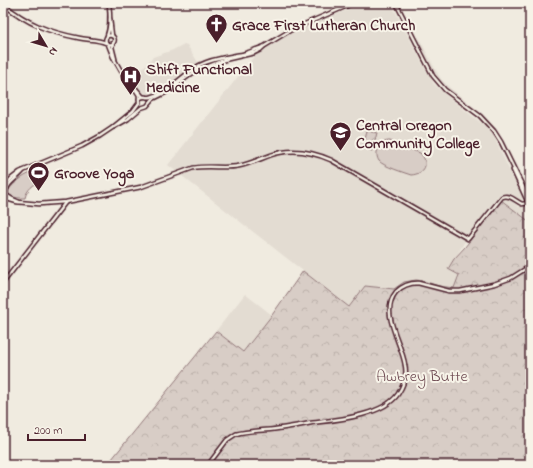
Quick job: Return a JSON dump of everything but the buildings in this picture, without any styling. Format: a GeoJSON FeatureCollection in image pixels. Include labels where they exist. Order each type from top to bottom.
{"type":"FeatureCollection","features":[{"type":"Feature","properties":{"kind":"street"},"geometry":{"type":"LineString","coordinates":[[109,3],[111,31],[114,40],[112,47],[115,59]]}},
{"type":"Feature","properties":{"kind":"street"},"geometry":{"type":"LineString","coordinates":[[112,128],[128,119],[142,107],[148,106],[153,99],[167,92],[194,72],[224,60],[254,53],[291,30],[354,3]]}},
{"type":"Feature","properties":{"kind":"street"},"geometry":{"type":"LineString","coordinates":[[133,85],[139,95],[139,103],[133,111],[112,128],[82,146],[24,171],[10,183],[4,191],[4,198],[13,202],[39,204],[66,202],[141,187],[193,168],[205,166],[240,166],[250,164],[274,154],[300,152],[314,154],[331,160],[468,239],[502,197],[508,196],[522,204],[530,204],[499,138],[480,116],[445,90],[436,80],[395,3]]}},
{"type":"Feature","properties":{"kind":"street"},"geometry":{"type":"LineString","coordinates":[[3,4],[20,16],[42,28],[75,37],[98,40],[111,44],[113,43]]}},
{"type":"Feature","properties":{"kind":"street"},"geometry":{"type":"LineString","coordinates":[[110,16],[109,31],[105,40],[121,71],[143,97]]}},
{"type":"Feature","properties":{"kind":"street"},"geometry":{"type":"LineString","coordinates":[[98,40],[106,36],[112,36]]}},
{"type":"Feature","properties":{"kind":"street"},"geometry":{"type":"LineString","coordinates":[[139,100],[143,97],[152,96],[164,91],[201,64],[263,47]]}},
{"type":"Feature","properties":{"kind":"street"},"geometry":{"type":"LineString","coordinates":[[147,97],[150,102]]}},
{"type":"Feature","properties":{"kind":"street"},"geometry":{"type":"LineString","coordinates":[[139,103],[142,107]]}},
{"type":"Feature","properties":{"kind":"street"},"geometry":{"type":"LineString","coordinates":[[4,191],[9,197],[19,202]]}},
{"type":"Feature","properties":{"kind":"street"},"geometry":{"type":"LineString","coordinates":[[3,283],[66,202]]}},
{"type":"Feature","properties":{"kind":"street"},"geometry":{"type":"LineString","coordinates":[[208,465],[227,440],[236,434],[354,417],[393,400],[402,387],[406,372],[404,358],[394,333],[390,316],[390,303],[396,292],[403,286],[418,283],[449,291],[460,291],[494,284],[511,278],[530,266]]}},
{"type":"Feature","properties":{"kind":"street"},"geometry":{"type":"LineString","coordinates":[[3,463],[8,465]]}},
{"type":"Feature","properties":{"kind":"shaded area","name":"Central Oregon Community College"},"geometry":{"type":"Polygon","coordinates":[[[361,3],[391,3],[434,84],[485,126],[493,135],[523,199],[520,201],[512,194],[507,193],[501,193],[497,197],[465,241],[449,269],[459,275],[454,288],[416,280],[404,282],[394,289],[365,286],[349,307],[168,165],[256,54],[294,31],[361,3]]]}},
{"type":"Feature","properties":{"kind":"shaded area","name":"Central Oregon Community College"},"geometry":{"type":"Polygon","coordinates":[[[418,36],[441,79],[480,112],[449,89],[440,80],[417,39],[418,36]]]}},
{"type":"Feature","properties":{"kind":"shaded area"},"geometry":{"type":"Polygon","coordinates":[[[184,44],[187,45],[199,64],[157,93],[147,95],[143,93],[132,79],[153,57],[173,50],[184,44]]]}},
{"type":"Feature","properties":{"kind":"shaded area"},"geometry":{"type":"Polygon","coordinates":[[[504,198],[509,199],[519,207],[527,207],[530,214],[530,222],[501,200],[504,198]]]}},
{"type":"Feature","properties":{"kind":"shaded area"},"geometry":{"type":"Polygon","coordinates":[[[245,294],[272,315],[243,352],[216,331],[245,294]]]}},
{"type":"Feature","properties":{"kind":"green space"},"geometry":{"type":"Polygon","coordinates":[[[367,131],[377,133],[372,151],[363,148],[367,131]]]}},
{"type":"Feature","properties":{"kind":"green space"},"geometry":{"type":"Polygon","coordinates":[[[386,141],[390,141],[420,153],[425,161],[423,170],[420,173],[411,175],[381,163],[377,157],[377,151],[380,145],[386,141]]]}},
{"type":"Feature","properties":{"kind":"green space"},"geometry":{"type":"Polygon","coordinates":[[[38,170],[42,180],[27,192],[25,198],[13,197],[7,192],[21,178],[38,170]]]}},
{"type":"Feature","properties":{"kind":"green space","name":"Awbrey Butte"},"geometry":{"type":"Polygon","coordinates":[[[501,200],[530,222],[530,465],[107,465],[216,331],[243,352],[272,315],[303,271],[349,307],[365,286],[394,289],[404,282],[416,280],[454,288],[459,275],[448,269],[454,259],[501,200]]]}},
{"type":"Feature","properties":{"kind":"place","name":"Grace First Lutheran Church"},"geometry":{"type":"Point","coordinates":[217,44]}},
{"type":"Feature","properties":{"kind":"place","name":"Shift Functional Medicine"},"geometry":{"type":"Point","coordinates":[131,96]}},
{"type":"Feature","properties":{"kind":"place","name":"Central Oregon Community College"},"geometry":{"type":"Point","coordinates":[340,152]}},
{"type":"Feature","properties":{"kind":"place","name":"Groove Yoga"},"geometry":{"type":"Point","coordinates":[38,192]}}]}
